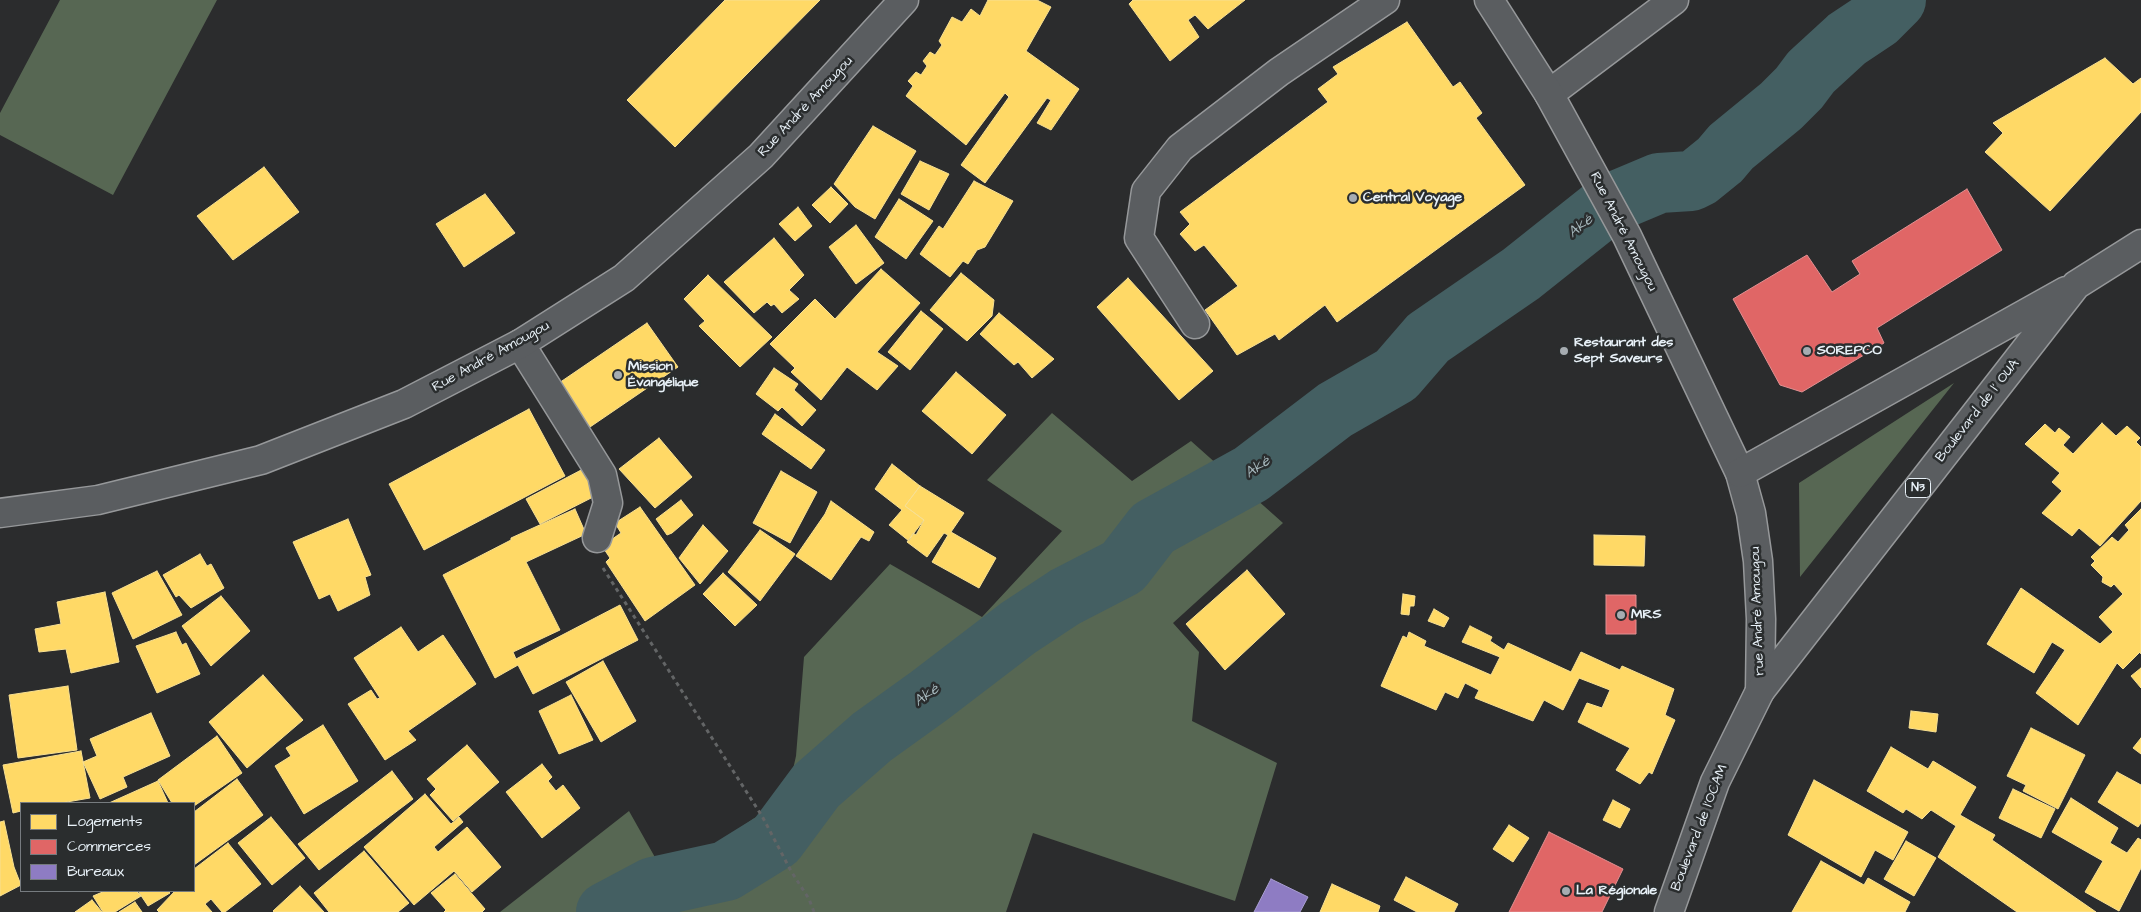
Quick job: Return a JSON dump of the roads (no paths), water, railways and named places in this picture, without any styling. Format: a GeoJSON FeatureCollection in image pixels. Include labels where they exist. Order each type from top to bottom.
{"type":"FeatureCollection","features":[{"type":"Feature","properties":{"kind":"main road","name":"Rue André Amougou"},"geometry":{"type":"LineString","coordinates":[[0,513],[98,500],[261,460],[404,404],[520,344],[624,278],[761,156],[904,0]]}},
{"type":"Feature","properties":{"kind":"main road"},"geometry":{"type":"LineString","coordinates":[[1195,324],[1139,238],[1146,192],[1180,148],[1278,72],[1385,0]]}},
{"type":"Feature","properties":{"kind":"main road","name":"Rue André Amougou"},"geometry":{"type":"LineString","coordinates":[[1489,0],[1548,94],[1627,236],[1740,473]]}},
{"type":"Feature","properties":{"kind":"main road"},"geometry":{"type":"LineString","coordinates":[[1548,94],[1674,0]]}},
{"type":"Feature","properties":{"kind":"main road","name":"Boulevard de l' OUA"},"geometry":{"type":"LineString","coordinates":[[1760,691],[2076,285],[2141,244]]}},
{"type":"Feature","properties":{"kind":"main road"},"geometry":{"type":"LineString","coordinates":[[1740,473],[2076,285]]}},
{"type":"Feature","properties":{"kind":"main road"},"geometry":{"type":"LineString","coordinates":[[520,344],[602,475],[608,503],[597,538]]}},
{"type":"Feature","properties":{"kind":"main road","name":"rue André Amougou"},"geometry":{"type":"LineString","coordinates":[[1740,473],[1751,513],[1758,561],[1761,619],[1760,691]]}},
{"type":"Feature","properties":{"kind":"main road","name":"Boulevard de l'OCAM"},"geometry":{"type":"LineString","coordinates":[[1669,912],[1715,782],[1760,691]]}},
{"type":"Feature","properties":{"kind":"waterway","name":"Aké"},"geometry":{"type":"LineString","coordinates":[[606,912],[653,887],[726,871],[776,840],[816,786],[872,737],[1018,628],[1065,597],[1123,567],[1153,528],[1251,474],[1335,410],[1396,375],[1428,338],[1521,274],[1609,204],[1659,183],[1691,181],[1699,177],[1720,160],[1731,147],[1781,106],[1799,88],[1811,72],[1847,39],[1877,19],[1896,0]]}},
{"type":"Feature","properties":{"kind":"place","name":"Central Voyage"},"geometry":{"type":"Point","coordinates":[1353,198]}},
{"type":"Feature","properties":{"kind":"place","name":"Restaurant des Sept Saveurs"},"geometry":{"type":"Point","coordinates":[1564,351]}},
{"type":"Feature","properties":{"kind":"place","name":"SOREPCO"},"geometry":{"type":"Point","coordinates":[1807,351]}},
{"type":"Feature","properties":{"kind":"place","name":"Mission Évangélique"},"geometry":{"type":"Point","coordinates":[618,375]}},
{"type":"Feature","properties":{"kind":"place","name":"MRS"},"geometry":{"type":"Point","coordinates":[1621,615]}},
{"type":"Feature","properties":{"kind":"place","name":"La Régionale"},"geometry":{"type":"Point","coordinates":[1566,891]}}]}
